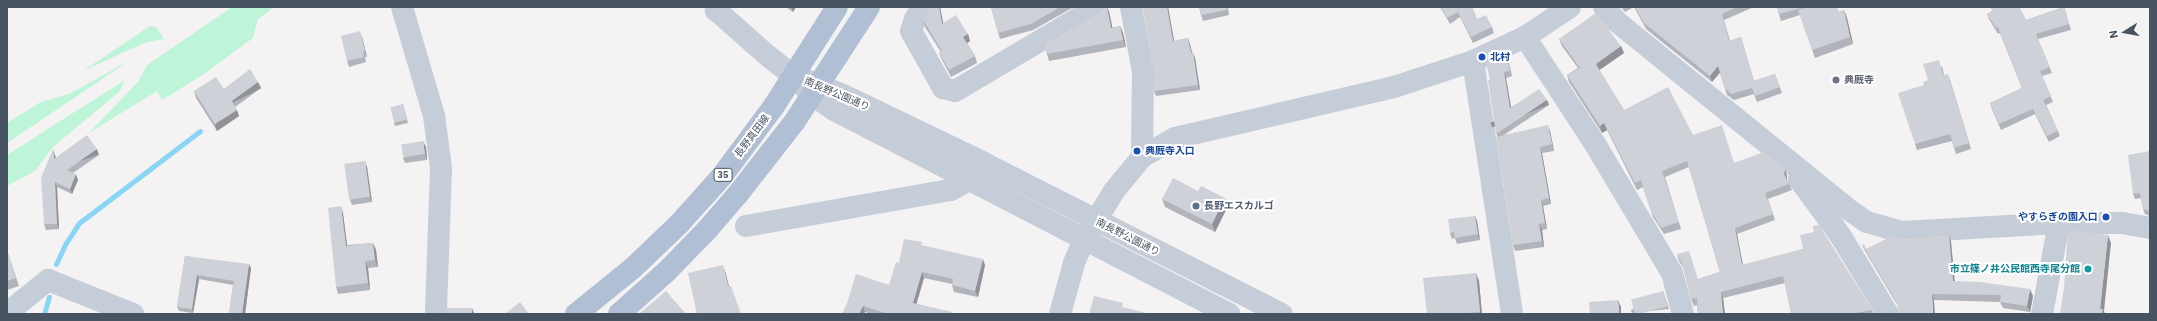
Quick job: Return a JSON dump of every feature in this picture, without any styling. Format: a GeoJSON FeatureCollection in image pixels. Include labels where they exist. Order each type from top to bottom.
{"type":"FeatureCollection","features":[{"type":"Feature","properties":{"kind":"main road","name":"長野真田線"},"geometry":{"type":"LineString","coordinates":[[576,314],[633,268],[679,224],[722,176],[748,143],[794,76],[837,7]]}},
{"type":"Feature","properties":{"kind":"main road","name":"35"},"geometry":{"type":"LineString","coordinates":[[619,314],[666,272],[707,230],[738,194],[816,90],[869,7]]}},
{"type":"Feature","properties":{"kind":"street"},"geometry":{"type":"LineString","coordinates":[[402,7],[434,116],[441,168],[436,314]]}},
{"type":"Feature","properties":{"kind":"street"},"geometry":{"type":"LineString","coordinates":[[923,7],[915,19],[911,31],[943,88],[955,91],[1097,7]]}},
{"type":"Feature","properties":{"kind":"street"},"geometry":{"type":"LineString","coordinates":[[1131,7],[1143,72],[1142,157]]}},
{"type":"Feature","properties":{"kind":"street"},"geometry":{"type":"LineString","coordinates":[[1060,314],[1074,263],[1084,240],[1114,191],[1142,157],[1175,138],[1394,87],[1473,61],[1525,37],[1570,7]]}},
{"type":"Feature","properties":{"kind":"street"},"geometry":{"type":"LineString","coordinates":[[1604,7],[1616,21],[1851,211],[1867,222],[1903,232],[2059,223],[2122,223],[2150,228]]}},
{"type":"Feature","properties":{"kind":"street"},"geometry":{"type":"LineString","coordinates":[[717,9],[794,76]]}},
{"type":"Feature","properties":{"kind":"street"},"geometry":{"type":"LineString","coordinates":[[1525,37],[1595,144],[1672,273],[1683,314]]}},
{"type":"Feature","properties":{"kind":"street"},"geometry":{"type":"LineString","coordinates":[[1473,61],[1512,314]]}},
{"type":"Feature","properties":{"kind":"street","name":"南長野公園通り"},"geometry":{"type":"LineString","coordinates":[[794,76],[816,90],[982,162],[1282,314]]}},
{"type":"Feature","properties":{"kind":"street","name":"南長野公園通り"},"geometry":{"type":"LineString","coordinates":[[816,90],[834,110],[1229,314]]}},
{"type":"Feature","properties":{"kind":"street"},"geometry":{"type":"LineString","coordinates":[[1781,154],[1840,235],[1888,314]]}},
{"type":"Feature","properties":{"kind":"street"},"geometry":{"type":"LineString","coordinates":[[746,226],[951,190],[969,180]]}},
{"type":"Feature","properties":{"kind":"street"},"geometry":{"type":"LineString","coordinates":[[2042,314],[2059,223]]}},
{"type":"Feature","properties":{"kind":"street"},"geometry":{"type":"LineString","coordinates":[[7,313],[48,280],[133,314]]}},
{"type":"Feature","properties":{"kind":"green space"},"geometry":{"type":"Polygon","coordinates":[[[232,7],[274,7],[258,19],[253,38],[201,76],[162,100],[157,91],[89,133],[138,82],[147,65],[232,7]]]}},
{"type":"Feature","properties":{"kind":"green space"},"geometry":{"type":"Polygon","coordinates":[[[150,26],[156,27],[164,39],[144,43],[83,71],[150,26]]]}},
{"type":"Feature","properties":{"kind":"green space"},"geometry":{"type":"Polygon","coordinates":[[[129,61],[7,143],[7,123],[41,102],[69,94],[129,61]]]}},
{"type":"Feature","properties":{"kind":"green space"},"geometry":{"type":"Polygon","coordinates":[[[125,80],[120,91],[53,147],[35,171],[7,186],[7,155],[125,80]]]}},
{"type":"Feature","properties":{"kind":"building"},"geometry":{"type":"Polygon","coordinates":[[[929,7],[939,7],[942,24],[956,15],[968,34],[963,37],[975,56],[949,70],[939,53],[942,51],[923,20],[929,7]]]}},
{"type":"Feature","properties":{"kind":"building"},"geometry":{"type":"Polygon","coordinates":[[[991,7],[1060,7],[1031,24],[998,33],[991,7]]]}},
{"type":"Feature","properties":{"kind":"building"},"geometry":{"type":"Polygon","coordinates":[[[1103,7],[1107,7],[1111,28],[1120,26],[1123,40],[1047,54],[1044,44],[1101,11],[1103,7]]]}},
{"type":"Feature","properties":{"kind":"building"},"geometry":{"type":"Polygon","coordinates":[[[1143,7],[1167,7],[1173,41],[1188,38],[1191,53],[1193,52],[1198,85],[1154,91],[1153,64],[1143,7]]]}},
{"type":"Feature","properties":{"kind":"building"},"geometry":{"type":"Polygon","coordinates":[[[1199,7],[1227,7],[1227,10],[1201,15],[1199,7]]]}},
{"type":"Feature","properties":{"kind":"building"},"geometry":{"type":"Polygon","coordinates":[[[1441,7],[1472,7],[1477,19],[1486,15],[1492,27],[1471,37],[1458,12],[1447,18],[1441,7]]]}},
{"type":"Feature","properties":{"kind":"building"},"geometry":{"type":"Polygon","coordinates":[[[1635,7],[1737,7],[1722,14],[1729,41],[1741,37],[1754,81],[1775,74],[1780,87],[1755,96],[1752,88],[1731,94],[1725,88],[1718,66],[1710,76],[1644,23],[1635,7]]]}},
{"type":"Feature","properties":{"kind":"building"},"geometry":{"type":"Polygon","coordinates":[[[1777,7],[1805,7],[1779,14],[1777,7]]]}},
{"type":"Feature","properties":{"kind":"building"},"geometry":{"type":"Polygon","coordinates":[[[1807,7],[1837,7],[1839,12],[1844,10],[1850,37],[1812,50],[1798,10],[1807,7]]]}},
{"type":"Feature","properties":{"kind":"building"},"geometry":{"type":"Polygon","coordinates":[[[1991,7],[2019,7],[2026,20],[2064,7],[2069,24],[2036,34],[2050,67],[2040,71],[2051,96],[2043,100],[2058,131],[2047,136],[2033,109],[1999,124],[1990,103],[2022,88],[1998,27],[1996,28],[1987,14],[1993,10],[1991,7]]]}},
{"type":"Feature","properties":{"kind":"building"},"geometry":{"type":"Polygon","coordinates":[[[1596,13],[1621,46],[1596,64],[1624,110],[1668,87],[1693,135],[1722,125],[1734,163],[1764,152],[1785,169],[1784,174],[1789,184],[1765,193],[1773,214],[1735,228],[1742,265],[1803,249],[1800,235],[1814,232],[1813,226],[1819,225],[1875,314],[1872,314],[1872,310],[1850,314],[1788,314],[1791,313],[1783,276],[1721,292],[1723,314],[1698,314],[1697,298],[1691,299],[1682,263],[1677,254],[1689,251],[1698,279],[1720,272],[1687,161],[1662,171],[1679,222],[1661,228],[1651,211],[1641,180],[1635,183],[1604,123],[1600,126],[1567,75],[1580,68],[1559,39],[1596,13]]]}},
{"type":"Feature","properties":{"kind":"building"},"geometry":{"type":"Polygon","coordinates":[[[360,31],[365,51],[363,52],[364,57],[347,61],[341,36],[360,31]]]}},
{"type":"Feature","properties":{"kind":"building"},"geometry":{"type":"Polygon","coordinates":[[[1507,57],[1510,71],[1504,72],[1510,108],[1539,89],[1547,100],[1496,134],[1488,80],[1490,80],[1486,63],[1507,57]]]}},
{"type":"Feature","properties":{"kind":"building"},"geometry":{"type":"Polygon","coordinates":[[[1939,60],[1943,75],[1948,74],[1969,143],[1954,148],[1950,134],[1915,144],[1898,93],[1924,85],[1923,82],[1928,80],[1923,64],[1939,60]]]}},
{"type":"Feature","properties":{"kind":"building"},"geometry":{"type":"Polygon","coordinates":[[[250,69],[258,82],[232,101],[237,110],[215,124],[194,91],[216,77],[224,89],[250,69]]]}},
{"type":"Feature","properties":{"kind":"building"},"geometry":{"type":"Polygon","coordinates":[[[403,104],[407,120],[394,123],[390,107],[403,104]]]}},
{"type":"Feature","properties":{"kind":"building"},"geometry":{"type":"Polygon","coordinates":[[[1548,125],[1552,144],[1540,147],[1549,198],[1541,200],[1545,223],[1539,224],[1542,241],[1513,245],[1496,137],[1548,125]]]}},
{"type":"Feature","properties":{"kind":"building"},"geometry":{"type":"Polygon","coordinates":[[[87,135],[97,149],[67,170],[76,174],[70,189],[55,182],[57,224],[44,224],[41,178],[53,149],[54,159],[87,135]]]}},
{"type":"Feature","properties":{"kind":"building"},"geometry":{"type":"Polygon","coordinates":[[[423,141],[425,154],[403,157],[401,144],[423,141]]]}},
{"type":"Feature","properties":{"kind":"building"},"geometry":{"type":"Polygon","coordinates":[[[2150,151],[2150,211],[2143,209],[2140,193],[2133,194],[2128,155],[2150,151]]]}},
{"type":"Feature","properties":{"kind":"building"},"geometry":{"type":"Polygon","coordinates":[[[365,161],[370,197],[349,200],[344,164],[365,161]]]}},
{"type":"Feature","properties":{"kind":"building"},"geometry":{"type":"Polygon","coordinates":[[[1173,178],[1198,191],[1201,186],[1225,198],[1212,224],[1162,199],[1173,178]]]}},
{"type":"Feature","properties":{"kind":"building"},"geometry":{"type":"Polygon","coordinates":[[[341,206],[346,246],[373,243],[375,260],[365,261],[368,283],[336,287],[328,208],[341,206]]]}},
{"type":"Feature","properties":{"kind":"building"},"geometry":{"type":"Polygon","coordinates":[[[1475,216],[1478,234],[1455,238],[1454,232],[1450,233],[1448,219],[1475,216]]]}},
{"type":"Feature","properties":{"kind":"building","name":"市立篠ノ井公民館西寺尾分館"},"geometry":{"type":"Polygon","coordinates":[[[2068,230],[2108,235],[2100,309],[2103,309],[2102,314],[2060,314],[2064,288],[2068,230]]]}},
{"type":"Feature","properties":{"kind":"building"},"geometry":{"type":"Polygon","coordinates":[[[1949,235],[1953,281],[1980,282],[2030,289],[2027,306],[2000,302],[2001,295],[1932,294],[1933,314],[1896,314],[1898,308],[1896,301],[1862,245],[1864,244],[1866,249],[1892,236],[1901,238],[1949,235]]]}},
{"type":"Feature","properties":{"kind":"building"},"geometry":{"type":"Polygon","coordinates":[[[904,239],[922,242],[921,245],[983,259],[975,291],[952,285],[953,279],[922,272],[913,303],[951,312],[950,314],[888,314],[863,306],[859,314],[842,314],[856,274],[889,285],[896,262],[899,263],[904,239]]]}},
{"type":"Feature","properties":{"kind":"building"},"geometry":{"type":"Polygon","coordinates":[[[7,250],[16,278],[7,281],[7,250]]]}},
{"type":"Feature","properties":{"kind":"building"},"geometry":{"type":"Polygon","coordinates":[[[185,256],[249,264],[242,314],[229,314],[234,281],[197,275],[192,309],[177,307],[185,256]]]}},
{"type":"Feature","properties":{"kind":"building"},"geometry":{"type":"Polygon","coordinates":[[[723,265],[728,286],[731,286],[741,314],[697,314],[688,273],[723,265]]]}},
{"type":"Feature","properties":{"kind":"building"},"geometry":{"type":"Polygon","coordinates":[[[1476,273],[1480,312],[1427,314],[1423,278],[1476,273]]]}},
{"type":"Feature","properties":{"kind":"building"},"geometry":{"type":"Polygon","coordinates":[[[666,291],[686,314],[639,314],[666,291]]]}},
{"type":"Feature","properties":{"kind":"building"},"geometry":{"type":"Polygon","coordinates":[[[1663,291],[1667,306],[1635,314],[1631,300],[1663,291]]]}},
{"type":"Feature","properties":{"kind":"building"},"geometry":{"type":"Polygon","coordinates":[[[1094,296],[1123,303],[1122,307],[1150,314],[1089,314],[1094,296]]]}},
{"type":"Feature","properties":{"kind":"building"},"geometry":{"type":"Polygon","coordinates":[[[1618,300],[1619,314],[1590,314],[1589,302],[1618,300]]]}},
{"type":"Feature","properties":{"kind":"building"},"geometry":{"type":"Polygon","coordinates":[[[520,302],[529,314],[505,314],[520,302]]]}},
{"type":"Feature","properties":{"kind":"building"},"geometry":{"type":"Polygon","coordinates":[[[446,308],[472,308],[472,314],[446,314],[446,308]]]}},
{"type":"Feature","properties":{"kind":"waterway"},"geometry":{"type":"LineString","coordinates":[[56,264],[66,243],[79,223],[200,131]]}},
{"type":"Feature","properties":{"kind":"waterway"},"geometry":{"type":"LineString","coordinates":[[44,314],[49,297]]}},
{"type":"Feature","properties":{"kind":"place","name":"北村"},"geometry":{"type":"Point","coordinates":[1482,57]}},
{"type":"Feature","properties":{"kind":"place","name":"典厩寺"},"geometry":{"type":"Point","coordinates":[1836,80]}},
{"type":"Feature","properties":{"kind":"place","name":"典厩寺入口"},"geometry":{"type":"Point","coordinates":[1137,151]}},
{"type":"Feature","properties":{"kind":"place","name":"長野エスカルゴ"},"geometry":{"type":"Point","coordinates":[1196,206]}},
{"type":"Feature","properties":{"kind":"place","name":"やすらぎの園入口"},"geometry":{"type":"Point","coordinates":[2106,217]}},
{"type":"Feature","properties":{"kind":"place","name":"市立篠ノ井公民館西寺尾分館"},"geometry":{"type":"Point","coordinates":[2088,269]}}]}
